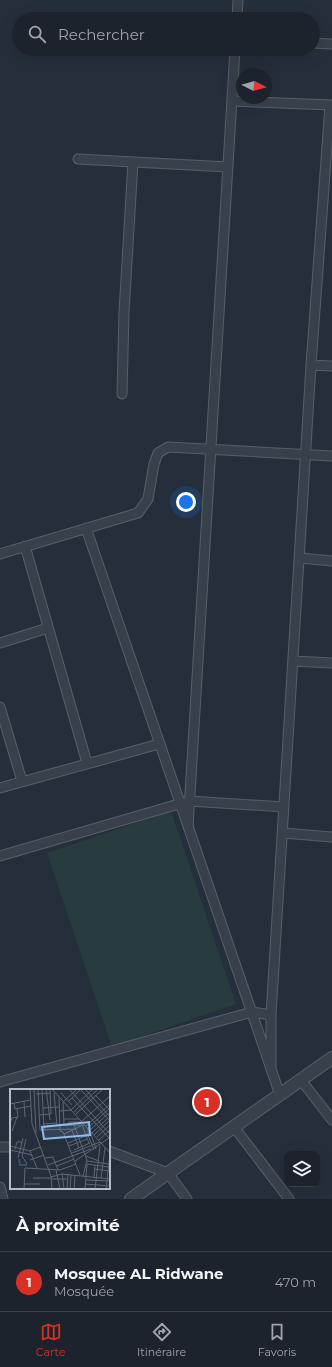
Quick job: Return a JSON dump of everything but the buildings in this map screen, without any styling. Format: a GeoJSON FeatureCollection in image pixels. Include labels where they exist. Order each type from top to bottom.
{"type":"FeatureCollection","features":[{"type":"Feature","properties":{"kind":"street"},"geometry":{"type":"LineString","coordinates":[[237,12],[238,0]]}},
{"type":"Feature","properties":{"kind":"street"},"geometry":{"type":"LineString","coordinates":[[320,43],[332,44]]}},
{"type":"Feature","properties":{"kind":"street"},"geometry":{"type":"LineString","coordinates":[[188,827],[235,56]]}},
{"type":"Feature","properties":{"kind":"street"},"geometry":{"type":"LineString","coordinates":[[232,100],[331,105],[311,365],[272,1015],[271,1068]]}},
{"type":"Feature","properties":{"kind":"street"},"geometry":{"type":"LineString","coordinates":[[78,159],[228,167]]}},
{"type":"Feature","properties":{"kind":"street"},"geometry":{"type":"LineString","coordinates":[[122,394],[124,312],[133,162]]}},
{"type":"Feature","properties":{"kind":"street"},"geometry":{"type":"LineString","coordinates":[[311,365],[332,366]]}},
{"type":"Feature","properties":{"kind":"street"},"geometry":{"type":"LineString","coordinates":[[0,554],[138,513],[148,500],[154,464],[158,453],[168,447],[332,456]]}},
{"type":"Feature","properties":{"kind":"street"},"geometry":{"type":"LineString","coordinates":[[86,528],[280,1095]]}},
{"type":"Feature","properties":{"kind":"street"},"geometry":{"type":"LineString","coordinates":[[25,546],[87,764]]}},
{"type":"Feature","properties":{"kind":"street"},"geometry":{"type":"LineString","coordinates":[[300,558],[332,560]]}},
{"type":"Feature","properties":{"kind":"street"},"geometry":{"type":"LineString","coordinates":[[0,643],[48,628]]}},
{"type":"Feature","properties":{"kind":"street"},"geometry":{"type":"LineString","coordinates":[[293,661],[332,663]]}},
{"type":"Feature","properties":{"kind":"street"},"geometry":{"type":"LineString","coordinates":[[0,707],[22,782]]}},
{"type":"Feature","properties":{"kind":"street"},"geometry":{"type":"LineString","coordinates":[[0,788],[159,744]]}},
{"type":"Feature","properties":{"kind":"street"},"geometry":{"type":"LineString","coordinates":[[0,856],[189,801],[284,807]]}},
{"type":"Feature","properties":{"kind":"street"},"geometry":{"type":"LineString","coordinates":[[283,833],[332,837]]}},
{"type":"Feature","properties":{"kind":"street"},"geometry":{"type":"LineString","coordinates":[[0,1082],[252,1012],[272,1015]]}},
{"type":"Feature","properties":{"kind":"street"},"geometry":{"type":"LineString","coordinates":[[132,1199],[332,1058]]}},
{"type":"Feature","properties":{"kind":"street"},"geometry":{"type":"LineString","coordinates":[[302,1080],[332,1120]]}},
{"type":"Feature","properties":{"kind":"street"},"geometry":{"type":"LineString","coordinates":[[234,1127],[289,1199]]}},
{"type":"Feature","properties":{"kind":"street"},"geometry":{"type":"LineString","coordinates":[[110,1151],[168,1174],[187,1199]]}},
{"type":"Feature","properties":{"kind":"street"},"geometry":{"type":"LineString","coordinates":[[0,1187],[3,1199]]}},
{"type":"Feature","properties":{"kind":"green space"},"geometry":{"type":"Polygon","coordinates":[[[171,811],[236,1004],[112,1047],[47,853],[171,811]]]}},
{"type":"Feature","properties":{"kind":"place","name":"Mosquee AL Ridwane"},"geometry":{"type":"Point","coordinates":[207,1102]}}]}
